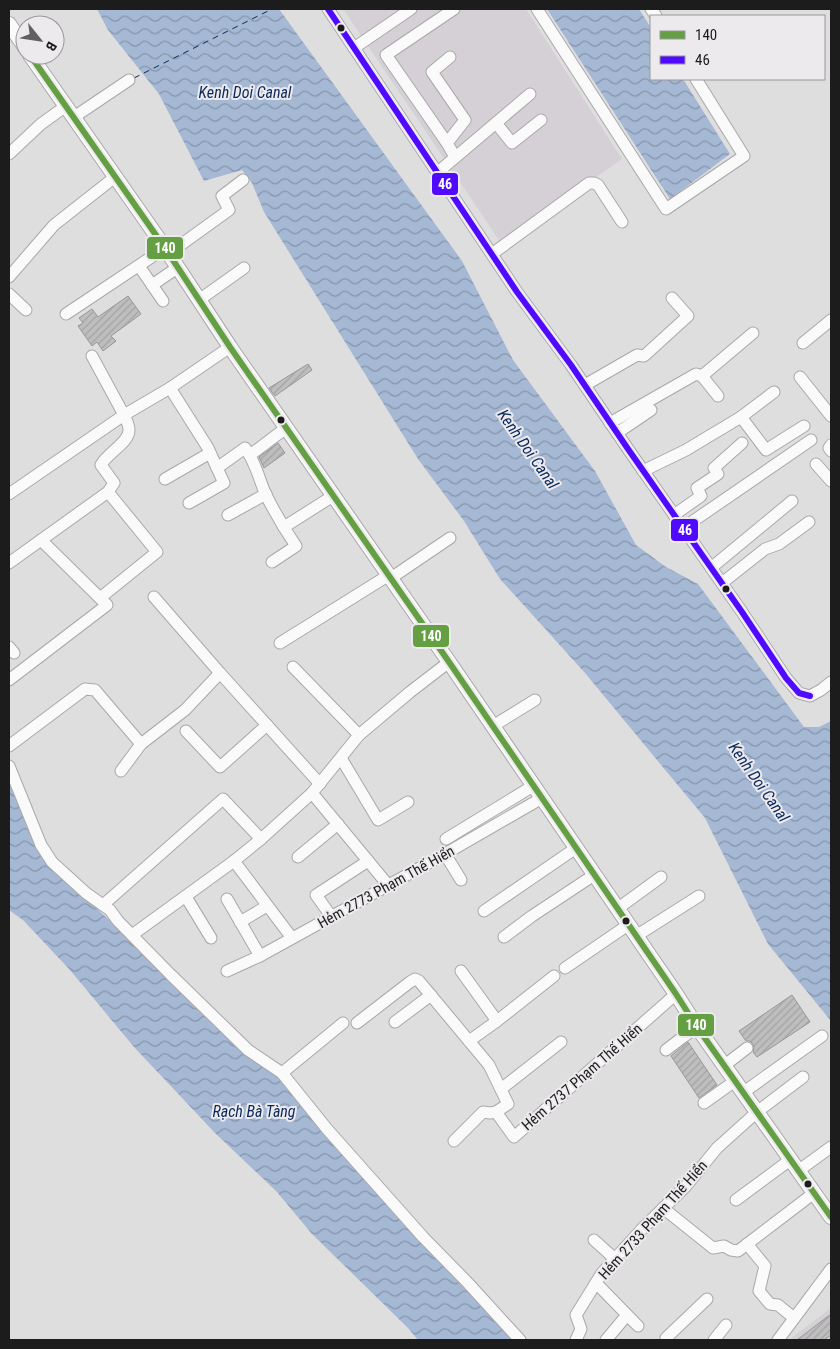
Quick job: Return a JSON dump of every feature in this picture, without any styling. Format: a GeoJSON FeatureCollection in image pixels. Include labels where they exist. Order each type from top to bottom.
{"type":"FeatureCollection","features":[{"type":"Feature","properties":{"kind":"main road"},"geometry":{"type":"LineString","coordinates":[[37,65],[493,726],[697,1027],[831,1217]]}},
{"type":"Feature","properties":{"kind":"street"},"geometry":{"type":"LineString","coordinates":[[328,9],[518,292],[722,582],[786,678],[799,693],[810,696],[831,682]]}},
{"type":"Feature","properties":{"kind":"street"},"geometry":{"type":"LineString","coordinates":[[354,48],[411,9]]}},
{"type":"Feature","properties":{"kind":"street"},"geometry":{"type":"LineString","coordinates":[[454,9],[386,55],[455,157]]}},
{"type":"Feature","properties":{"kind":"street"},"geometry":{"type":"LineString","coordinates":[[538,9],[666,209],[744,156],[697,80]]}},
{"type":"Feature","properties":{"kind":"street"},"geometry":{"type":"LineString","coordinates":[[447,143],[465,120],[432,72],[450,57]]}},
{"type":"Feature","properties":{"kind":"street"},"geometry":{"type":"LineString","coordinates":[[9,154],[41,124],[70,112],[129,80]]}},
{"type":"Feature","properties":{"kind":"street"},"geometry":{"type":"LineString","coordinates":[[438,172],[530,94]]}},
{"type":"Feature","properties":{"kind":"street"},"geometry":{"type":"LineString","coordinates":[[496,123],[512,143],[540,120]]}},
{"type":"Feature","properties":{"kind":"street"},"geometry":{"type":"LineString","coordinates":[[9,277],[54,225],[116,177]]}},
{"type":"Feature","properties":{"kind":"street"},"geometry":{"type":"LineString","coordinates":[[66,314],[229,210],[222,196],[242,180]]}},
{"type":"Feature","properties":{"kind":"street"},"geometry":{"type":"LineString","coordinates":[[492,254],[590,183],[598,185],[622,222]]}},
{"type":"Feature","properties":{"kind":"street"},"geometry":{"type":"LineString","coordinates":[[139,266],[163,301]]}},
{"type":"Feature","properties":{"kind":"street"},"geometry":{"type":"LineString","coordinates":[[152,285],[177,268]]}},
{"type":"Feature","properties":{"kind":"street"},"geometry":{"type":"LineString","coordinates":[[199,300],[244,268]]}},
{"type":"Feature","properties":{"kind":"street"},"geometry":{"type":"LineString","coordinates":[[9,294],[26,310]]}},
{"type":"Feature","properties":{"kind":"street"},"geometry":{"type":"LineString","coordinates":[[585,385],[638,355],[644,356],[688,316],[672,298]]}},
{"type":"Feature","properties":{"kind":"street"},"geometry":{"type":"LineString","coordinates":[[804,343],[831,320]]}},
{"type":"Feature","properties":{"kind":"street"},"geometry":{"type":"LineString","coordinates":[[702,376],[753,334]]}},
{"type":"Feature","properties":{"kind":"street"},"geometry":{"type":"LineString","coordinates":[[9,494],[124,415],[170,388],[230,347]]}},
{"type":"Feature","properties":{"kind":"street"},"geometry":{"type":"LineString","coordinates":[[9,563],[108,492],[114,483],[101,465],[103,460],[128,436],[130,429],[92,356]]}},
{"type":"Feature","properties":{"kind":"street"},"geometry":{"type":"LineString","coordinates":[[610,422],[696,374],[702,376],[718,396]]}},
{"type":"Feature","properties":{"kind":"street"},"geometry":{"type":"LineString","coordinates":[[800,377],[831,416]]}},
{"type":"Feature","properties":{"kind":"street"},"geometry":{"type":"LineString","coordinates":[[170,388],[210,453],[224,483],[189,503]]}},
{"type":"Feature","properties":{"kind":"street"},"geometry":{"type":"LineString","coordinates":[[643,472],[686,450],[741,417],[774,392]]}},
{"type":"Feature","properties":{"kind":"street"},"geometry":{"type":"LineString","coordinates":[[617,433],[651,410]]}},
{"type":"Feature","properties":{"kind":"street"},"geometry":{"type":"LineString","coordinates":[[741,417],[766,450],[804,426]]}},
{"type":"Feature","properties":{"kind":"street"},"geometry":{"type":"LineString","coordinates":[[250,455],[286,428]]}},
{"type":"Feature","properties":{"kind":"street"},"geometry":{"type":"LineString","coordinates":[[683,528],[811,440]]}},
{"type":"Feature","properties":{"kind":"street"},"geometry":{"type":"LineString","coordinates":[[674,515],[700,496],[697,488],[718,474],[714,468],[742,443]]}},
{"type":"Feature","properties":{"kind":"street"},"geometry":{"type":"LineString","coordinates":[[831,445],[829,448],[831,451]]}},
{"type":"Feature","properties":{"kind":"street"},"geometry":{"type":"LineString","coordinates":[[217,468],[245,448],[250,455],[266,494],[296,546],[272,562]]}},
{"type":"Feature","properties":{"kind":"street"},"geometry":{"type":"LineString","coordinates":[[165,479],[210,453]]}},
{"type":"Feature","properties":{"kind":"street"},"geometry":{"type":"LineString","coordinates":[[816,464],[831,481]]}},
{"type":"Feature","properties":{"kind":"street"},"geometry":{"type":"LineString","coordinates":[[100,598],[157,552],[108,492]]}},
{"type":"Feature","properties":{"kind":"street"},"geometry":{"type":"LineString","coordinates":[[228,515],[266,494]]}},
{"type":"Feature","properties":{"kind":"street"},"geometry":{"type":"LineString","coordinates":[[284,527],[333,496]]}},
{"type":"Feature","properties":{"kind":"street"},"geometry":{"type":"LineString","coordinates":[[711,568],[792,501]]}},
{"type":"Feature","properties":{"kind":"street"},"geometry":{"type":"LineString","coordinates":[[722,582],[764,549],[779,544],[809,522]]}},
{"type":"Feature","properties":{"kind":"street"},"geometry":{"type":"LineString","coordinates":[[280,643],[450,538]]}},
{"type":"Feature","properties":{"kind":"street"},"geometry":{"type":"LineString","coordinates":[[9,680],[107,605],[41,540]]}},
{"type":"Feature","properties":{"kind":"street"},"geometry":{"type":"LineString","coordinates":[[154,597],[267,725],[316,788],[338,824],[388,885]]}},
{"type":"Feature","properties":{"kind":"street"},"geometry":{"type":"LineString","coordinates":[[132,935],[234,861],[261,839],[316,788],[360,734],[449,662]]}},
{"type":"Feature","properties":{"kind":"street"},"geometry":{"type":"LineString","coordinates":[[293,667],[360,734]]}},
{"type":"Feature","properties":{"kind":"street"},"geometry":{"type":"LineString","coordinates":[[121,771],[141,744],[185,710],[220,673]]}},
{"type":"Feature","properties":{"kind":"street"},"geometry":{"type":"LineString","coordinates":[[9,746],[85,689],[95,690],[141,744]]}},
{"type":"Feature","properties":{"kind":"street"},"geometry":{"type":"LineString","coordinates":[[493,726],[535,700]]}},
{"type":"Feature","properties":{"kind":"street"},"geometry":{"type":"LineString","coordinates":[[186,731],[220,767],[267,725]]}},
{"type":"Feature","properties":{"kind":"street"},"geometry":{"type":"LineString","coordinates":[[341,758],[378,820],[408,802]]}},
{"type":"Feature","properties":{"kind":"street"},"geometry":{"type":"LineString","coordinates":[[9,766],[41,845],[52,862],[86,893],[110,910],[171,975],[248,1050],[282,1073],[327,1129],[378,1187],[520,1340]]}},
{"type":"Feature","properties":{"kind":"street"},"geometry":{"type":"LineString","coordinates":[[446,839],[534,786]]}},
{"type":"Feature","properties":{"kind":"street","name":"Hẻm 2773 Phạm Thế Hiển"},"geometry":{"type":"LineString","coordinates":[[227,971],[260,956],[542,798]]}},
{"type":"Feature","properties":{"kind":"street"},"geometry":{"type":"LineString","coordinates":[[102,905],[224,799],[261,839]]}},
{"type":"Feature","properties":{"kind":"street"},"geometry":{"type":"LineString","coordinates":[[298,857],[338,824]]}},
{"type":"Feature","properties":{"kind":"street"},"geometry":{"type":"LineString","coordinates":[[484,911],[576,848]]}},
{"type":"Feature","properties":{"kind":"street"},"geometry":{"type":"LineString","coordinates":[[445,854],[461,880]]}},
{"type":"Feature","properties":{"kind":"street"},"geometry":{"type":"LineString","coordinates":[[234,861],[292,938]]}},
{"type":"Feature","properties":{"kind":"street"},"geometry":{"type":"LineString","coordinates":[[331,916],[316,895],[368,861]]}},
{"type":"Feature","properties":{"kind":"street"},"geometry":{"type":"LineString","coordinates":[[504,937],[594,875]]}},
{"type":"Feature","properties":{"kind":"street"},"geometry":{"type":"LineString","coordinates":[[617,909],[661,877]]}},
{"type":"Feature","properties":{"kind":"street"},"geometry":{"type":"LineString","coordinates":[[186,896],[211,938]]}},
{"type":"Feature","properties":{"kind":"street"},"geometry":{"type":"LineString","coordinates":[[566,968],[632,930],[700,896]]}},
{"type":"Feature","properties":{"kind":"street"},"geometry":{"type":"LineString","coordinates":[[227,899],[260,956]]}},
{"type":"Feature","properties":{"kind":"street"},"geometry":{"type":"LineString","coordinates":[[240,922],[267,906]]}},
{"type":"Feature","properties":{"kind":"street"},"geometry":{"type":"LineString","coordinates":[[461,971],[498,1021]]}},
{"type":"Feature","properties":{"kind":"street"},"geometry":{"type":"LineString","coordinates":[[469,1042],[554,976]]}},
{"type":"Feature","properties":{"kind":"street","name":"Hẻm 2737 Phạm Thế Hiển"},"geometry":{"type":"LineString","coordinates":[[357,1023],[415,979],[419,981],[489,1064],[508,1104],[496,1112],[514,1137],[676,994]]}},
{"type":"Feature","properties":{"kind":"street"},"geometry":{"type":"LineString","coordinates":[[395,1022],[431,995]]}},
{"type":"Feature","properties":{"kind":"street"},"geometry":{"type":"LineString","coordinates":[[282,1073],[343,1023]]}},
{"type":"Feature","properties":{"kind":"street"},"geometry":{"type":"LineString","coordinates":[[666,1050],[697,1027]]}},
{"type":"Feature","properties":{"kind":"street"},"geometry":{"type":"LineString","coordinates":[[744,1092],[822,1036]]}},
{"type":"Feature","properties":{"kind":"street"},"geometry":{"type":"LineString","coordinates":[[501,1089],[561,1042]]}},
{"type":"Feature","properties":{"kind":"street"},"geometry":{"type":"LineString","coordinates":[[725,1065],[748,1048]]}},
{"type":"Feature","properties":{"kind":"street","name":"Hẻm 2733 Phạm Thế Hiển"},"geometry":{"type":"LineString","coordinates":[[576,1340],[582,1328],[576,1316],[602,1273],[640,1230],[686,1186],[717,1148],[758,1112],[803,1077]]}},
{"type":"Feature","properties":{"kind":"street"},"geometry":{"type":"LineString","coordinates":[[704,1103],[736,1081]]}},
{"type":"Feature","properties":{"kind":"street"},"geometry":{"type":"LineString","coordinates":[[454,1140],[483,1112],[496,1112]]}},
{"type":"Feature","properties":{"kind":"street"},"geometry":{"type":"LineString","coordinates":[[736,1200],[831,1147]]}},
{"type":"Feature","properties":{"kind":"street"},"geometry":{"type":"LineString","coordinates":[[663,1208],[713,1248],[724,1246],[738,1251],[814,1193]]}},
{"type":"Feature","properties":{"kind":"street"},"geometry":{"type":"LineString","coordinates":[[594,1240],[615,1259]]}},
{"type":"Feature","properties":{"kind":"street"},"geometry":{"type":"LineString","coordinates":[[747,1244],[765,1266],[759,1291],[770,1304],[778,1305],[794,1318]]}},
{"type":"Feature","properties":{"kind":"street"},"geometry":{"type":"LineString","coordinates":[[778,1340],[831,1269]]}},
{"type":"Feature","properties":{"kind":"street"},"geometry":{"type":"LineString","coordinates":[[596,1283],[638,1326]]}},
{"type":"Feature","properties":{"kind":"street"},"geometry":{"type":"LineString","coordinates":[[668,1340],[666,1338],[707,1299]]}},
{"type":"Feature","properties":{"kind":"street"},"geometry":{"type":"LineString","coordinates":[[606,1340],[627,1315]]}},
{"type":"Feature","properties":{"kind":"street"},"geometry":{"type":"LineString","coordinates":[[714,1340],[726,1325]]}},
{"type":"Feature","properties":{"kind":"shaded area"},"geometry":{"type":"Polygon","coordinates":[[[343,9],[526,9],[622,159],[501,243],[343,9]]]}},
{"type":"Feature","properties":{"kind":"shaded area"},"geometry":{"type":"Polygon","coordinates":[[[831,1308],[831,1340],[789,1340],[831,1308]]]}},
{"type":"Feature","properties":{"kind":"water","name":"Kenh Doi Canal"},"geometry":{"type":"Polygon","coordinates":[[[97,9],[279,9],[462,261],[513,360],[595,471],[636,545],[666,567],[698,584],[804,727],[819,727],[831,721],[831,1021],[768,944],[705,818],[585,673],[500,579],[464,521],[418,459],[264,212],[252,183],[242,170],[204,181],[159,94],[108,30],[97,9]]]}},
{"type":"Feature","properties":{"kind":"water"},"geometry":{"type":"Polygon","coordinates":[[[547,9],[639,9],[650,26],[650,80],[684,80],[730,154],[670,199],[547,9]]]}},
{"type":"Feature","properties":{"kind":"water","name":"Rạch Bà Tàng"},"geometry":{"type":"Polygon","coordinates":[[[9,779],[28,829],[44,858],[284,1080],[330,1138],[413,1234],[513,1340],[418,1340],[312,1234],[277,1192],[215,1133],[134,1047],[70,970],[23,920],[9,910],[9,779]]]}},
{"type":"Feature","properties":{"kind":"building"},"geometry":{"type":"Polygon","coordinates":[[[128,296],[141,314],[111,336],[116,341],[103,351],[97,342],[92,346],[78,326],[83,323],[79,318],[92,309],[98,317],[128,296]]]}},
{"type":"Feature","properties":{"kind":"building"},"geometry":{"type":"Polygon","coordinates":[[[308,364],[312,370],[275,396],[269,388],[308,364]]]}},
{"type":"Feature","properties":{"kind":"building"},"geometry":{"type":"Polygon","coordinates":[[[278,443],[285,453],[264,468],[259,457],[278,443]]]}},
{"type":"Feature","properties":{"kind":"building"},"geometry":{"type":"Polygon","coordinates":[[[792,995],[810,1022],[757,1057],[753,1052],[753,1044],[750,1041],[746,1041],[739,1031],[792,995]]]}},
{"type":"Feature","properties":{"kind":"building"},"geometry":{"type":"Polygon","coordinates":[[[688,1042],[717,1085],[699,1098],[671,1056],[688,1042]]]}},
{"type":"Feature","properties":{"kind":"building"},"geometry":{"type":"Polygon","coordinates":[[[831,1314],[831,1335],[824,1340],[797,1340],[831,1314]]]}},
{"type":"Feature","properties":{"kind":"ferry route"},"geometry":{"type":"LineString","coordinates":[[134,78],[272,9]]}},
{"type":"Feature","properties":{"kind":"transit line","name":"46"},"geometry":{"type":"LineString","coordinates":[[328,9],[517,292],[571,365],[786,678],[799,693],[810,696]]}},
{"type":"Feature","properties":{"kind":"transit line","name":"140"},"geometry":{"type":"LineString","coordinates":[[37,65],[165,248],[230,347],[449,662],[697,1027],[831,1217]]}}]}
